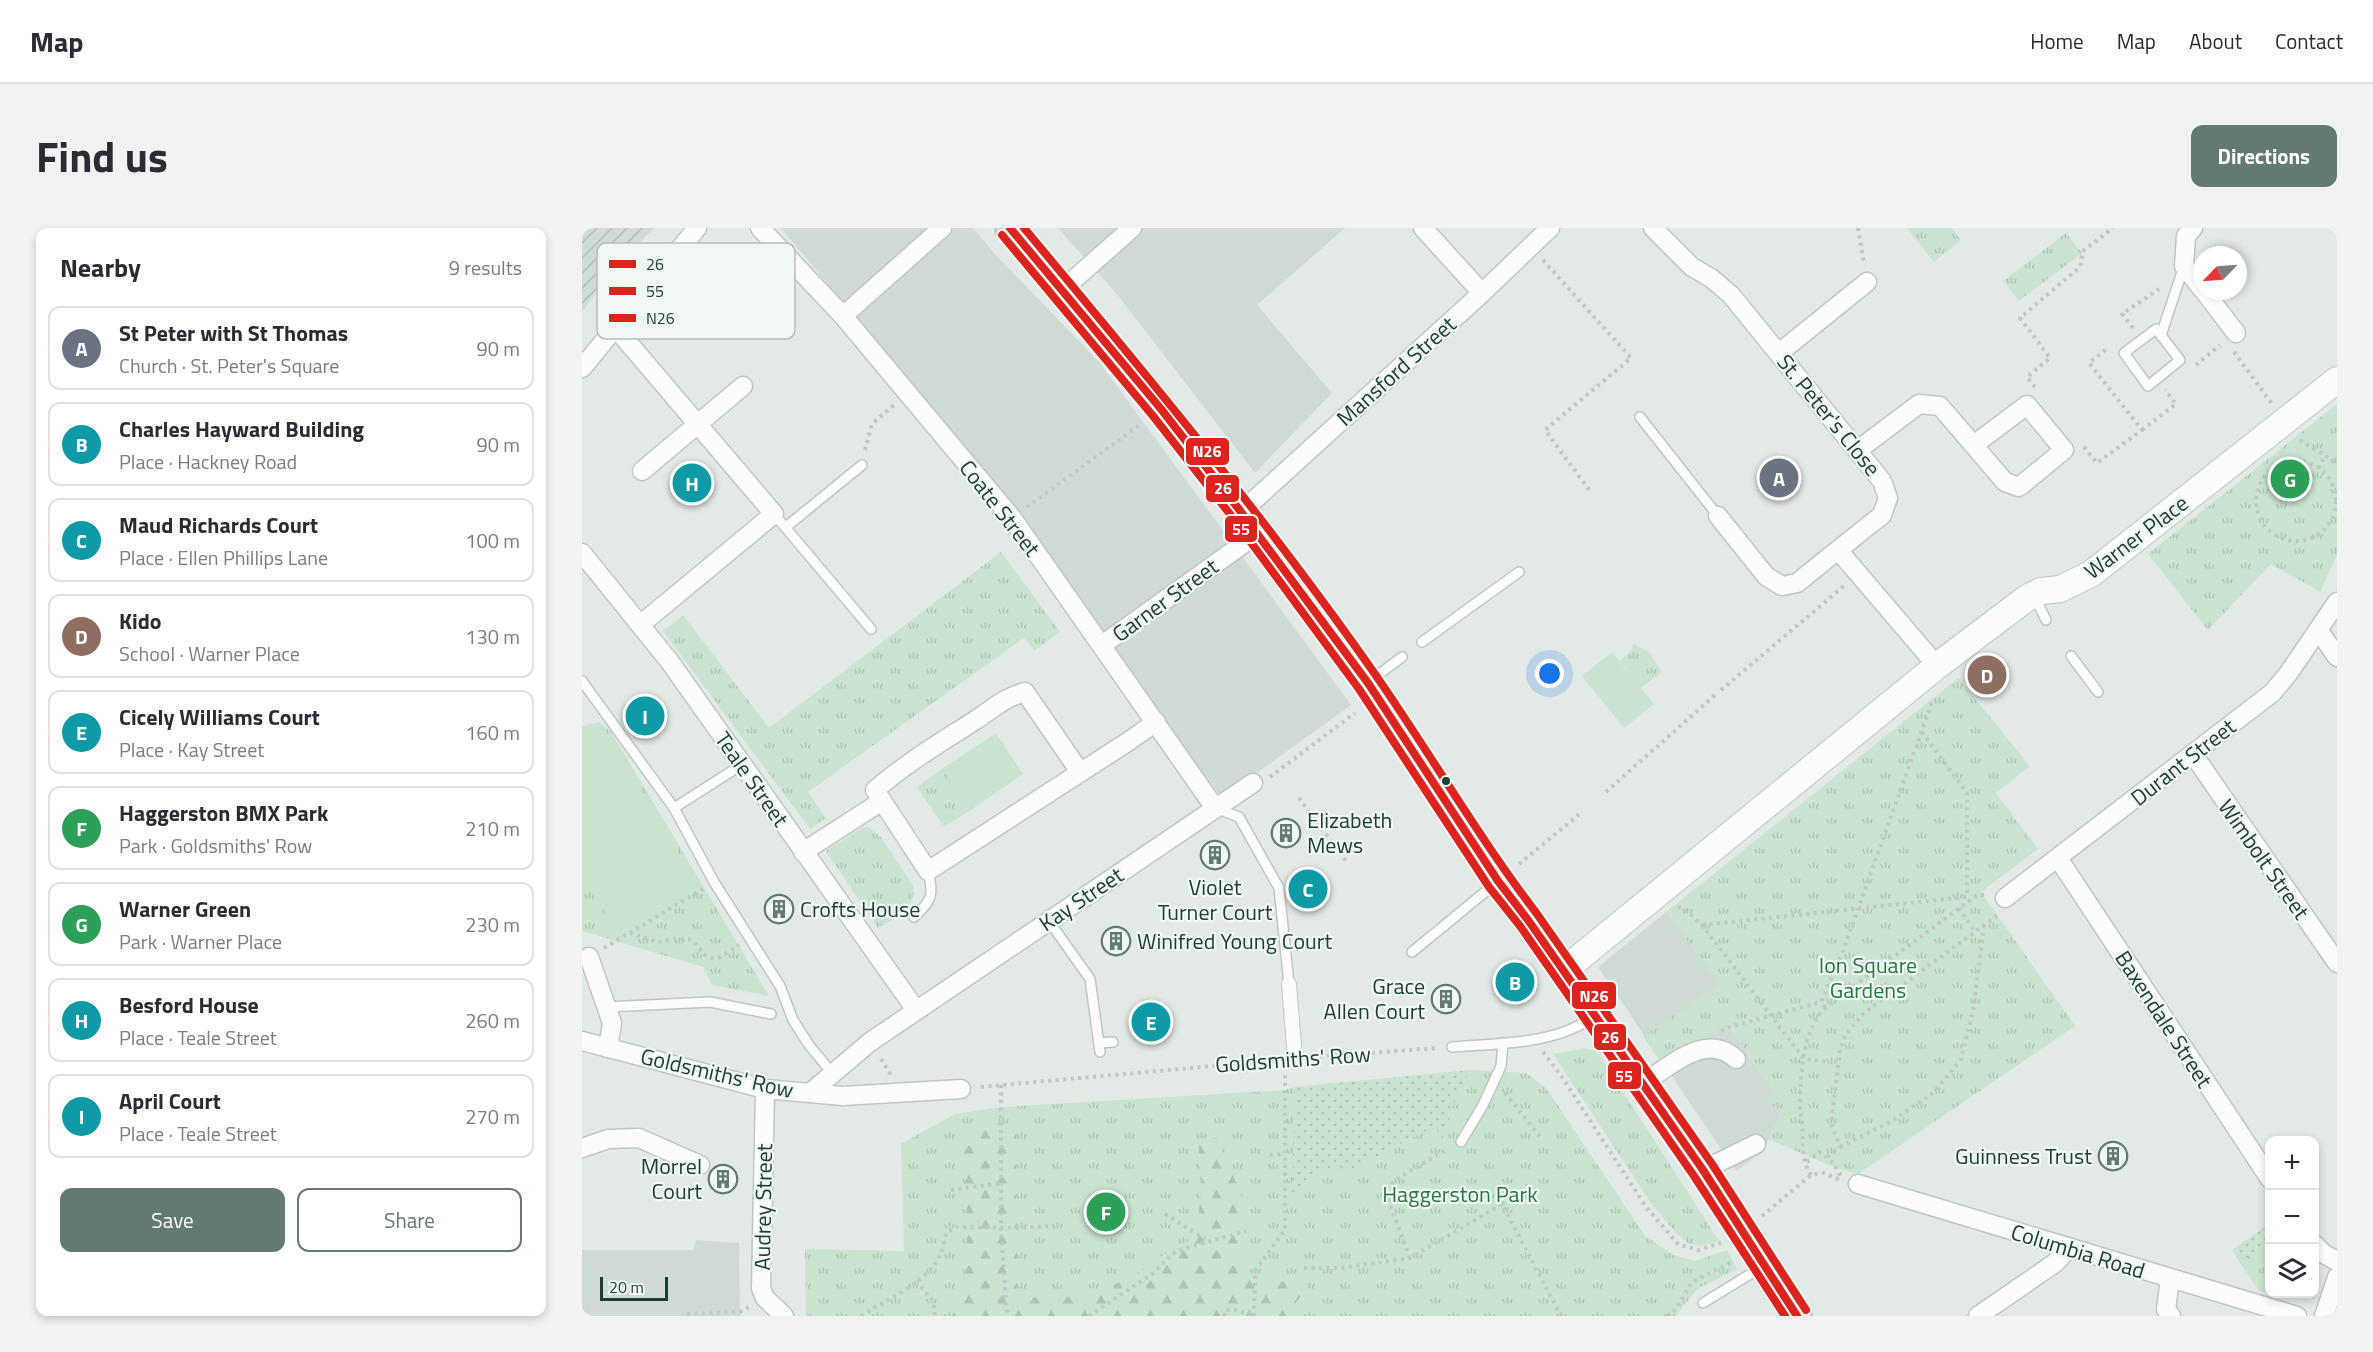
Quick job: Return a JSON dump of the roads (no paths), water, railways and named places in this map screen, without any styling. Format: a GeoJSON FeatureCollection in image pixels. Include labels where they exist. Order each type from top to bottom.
{"type":"FeatureCollection","features":[{"type":"Feature","properties":{"kind":"main road"},"geometry":{"type":"LineString","coordinates":[[1010,228],[1161,410],[1249,523],[1508,872],[1563,971],[1703,1170],[1797,1316]]}},
{"type":"Feature","properties":{"kind":"main road","name":"Warner Place"},"geometry":{"type":"LineString","coordinates":[[1563,971],[1937,666],[2034,594],[2060,589],[2091,574],[2337,380]]}},
{"type":"Feature","properties":{"kind":"street"},"geometry":{"type":"LineString","coordinates":[[684,243],[697,228]]}},
{"type":"Feature","properties":{"kind":"street","name":"Coate Street"},"geometry":{"type":"LineString","coordinates":[[760,228],[774,243]]}},
{"type":"Feature","properties":{"kind":"street"},"geometry":{"type":"LineString","coordinates":[[843,316],[942,228]]}},
{"type":"Feature","properties":{"kind":"street"},"geometry":{"type":"LineString","coordinates":[[1061,291],[1132,228]]}},
{"type":"Feature","properties":{"kind":"street"},"geometry":{"type":"LineString","coordinates":[[1423,228],[1482,293]]}},
{"type":"Feature","properties":{"kind":"street","name":"Mansford Street"},"geometry":{"type":"LineString","coordinates":[[1249,523],[1550,228]]}},
{"type":"Feature","properties":{"kind":"street","name":"St. Peter's Close"},"geometry":{"type":"LineString","coordinates":[[1653,228],[1692,267],[1711,278],[1731,295],[1882,481],[1888,498],[1882,515],[1838,550]]}},
{"type":"Feature","properties":{"kind":"street"},"geometry":{"type":"LineString","coordinates":[[2184,231],[2184,266],[2193,277]]}},
{"type":"Feature","properties":{"kind":"street","name":"Coate Street"},"geometry":{"type":"LineString","coordinates":[[795,265],[843,316],[1011,518],[1215,807]]}},
{"type":"Feature","properties":{"kind":"street"},"geometry":{"type":"LineString","coordinates":[[1779,353],[1867,282]]}},
{"type":"Feature","properties":{"kind":"street"},"geometry":{"type":"LineString","coordinates":[[2209,300],[2231,337]]}},
{"type":"Feature","properties":{"kind":"street"},"geometry":{"type":"LineString","coordinates":[[582,368],[604,339]]}},
{"type":"Feature","properties":{"kind":"street"},"geometry":{"type":"LineString","coordinates":[[625,339],[780,521],[640,625]]}},
{"type":"Feature","properties":{"kind":"street"},"geometry":{"type":"LineString","coordinates":[[642,471],[743,386]]}},
{"type":"Feature","properties":{"kind":"street"},"geometry":{"type":"LineString","coordinates":[[1858,450],[1919,404],[1940,406],[1975,444],[2005,482],[2019,487],[2064,450],[2027,405],[1975,444]]}},
{"type":"Feature","properties":{"kind":"street"},"geometry":{"type":"LineString","coordinates":[[1718,516],[1766,576],[1782,586],[1797,583],[1838,550],[1937,666]]}},
{"type":"Feature","properties":{"kind":"street","name":"Garner Street"},"geometry":{"type":"LineString","coordinates":[[1102,645],[1249,523]]}},
{"type":"Feature","properties":{"kind":"street","name":"Teale Street"},"geometry":{"type":"LineString","coordinates":[[582,553],[670,662],[916,1010]]}},
{"type":"Feature","properties":{"kind":"street","name":"Durant Street"},"geometry":{"type":"LineString","coordinates":[[2004,898],[2271,693],[2319,631],[2337,602]]}},
{"type":"Feature","properties":{"kind":"street"},"geometry":{"type":"LineString","coordinates":[[2319,631],[2337,657]]}},
{"type":"Feature","properties":{"kind":"street"},"geometry":{"type":"LineString","coordinates":[[1080,772],[1025,692],[1008,697],[897,771],[875,790],[928,871],[1080,772],[1155,722]]}},
{"type":"Feature","properties":{"kind":"street","name":"Wimbolt Street"},"geometry":{"type":"LineString","coordinates":[[2193,754],[2337,963]]}},
{"type":"Feature","properties":{"kind":"street","name":"Kay Street"},"geometry":{"type":"LineString","coordinates":[[810,1093],[869,1042],[1253,783]]}},
{"type":"Feature","properties":{"kind":"street"},"geometry":{"type":"LineString","coordinates":[[804,852],[882,801]]}},
{"type":"Feature","properties":{"kind":"street","name":"Baxendale Street"},"geometry":{"type":"LineString","coordinates":[[2058,858],[2265,1171]]}},
{"type":"Feature","properties":{"kind":"street"},"geometry":{"type":"LineString","coordinates":[[589,957],[612,1023],[608,1048]]}},
{"type":"Feature","properties":{"kind":"street"},"geometry":{"type":"LineString","coordinates":[[1289,984],[1290,1059]]}},
{"type":"Feature","properties":{"kind":"street","name":"Goldsmiths' Row"},"geometry":{"type":"LineString","coordinates":[[582,1041],[765,1089],[843,1096],[961,1089]]}},
{"type":"Feature","properties":{"kind":"street"},"geometry":{"type":"LineString","coordinates":[[1643,1083],[1700,1049],[1719,1048],[1736,1059]]}},
{"type":"Feature","properties":{"kind":"street","name":"Audrey Street"},"geometry":{"type":"LineString","coordinates":[[765,1089],[760,1275],[765,1298],[784,1316]]}},
{"type":"Feature","properties":{"kind":"street"},"geometry":{"type":"LineString","coordinates":[[582,1148],[608,1139],[639,1138],[700,1165]]}},
{"type":"Feature","properties":{"kind":"street"},"geometry":{"type":"LineString","coordinates":[[1703,1170],[1756,1144]]}},
{"type":"Feature","properties":{"kind":"street","name":"Columbia Road"},"geometry":{"type":"LineString","coordinates":[[1850,1182],[2297,1316]]}},
{"type":"Feature","properties":{"kind":"street"},"geometry":{"type":"LineString","coordinates":[[1978,1316],[2055,1263],[2069,1248]]}},
{"type":"Feature","properties":{"kind":"street"},"geometry":{"type":"LineString","coordinates":[[2319,1249],[2337,1261]]}},
{"type":"Feature","properties":{"kind":"street"},"geometry":{"type":"LineString","coordinates":[[2324,1316],[2337,1277]]}},
{"type":"Feature","properties":{"kind":"street"},"geometry":{"type":"LineString","coordinates":[[2170,1279],[2166,1309],[2171,1316]]}},
{"type":"Feature","properties":{"kind":"lane"},"geometry":{"type":"LineString","coordinates":[[2161,335],[2184,266]]}},
{"type":"Feature","properties":{"kind":"lane"},"geometry":{"type":"LineString","coordinates":[[2156,329],[2161,335],[2180,360],[2148,386],[2124,353],[2156,329]]}},
{"type":"Feature","properties":{"kind":"lane"},"geometry":{"type":"LineString","coordinates":[[1640,417],[1718,516]]}},
{"type":"Feature","properties":{"kind":"lane"},"geometry":{"type":"LineString","coordinates":[[862,465],[780,521],[872,629]]}},
{"type":"Feature","properties":{"kind":"lane"},"geometry":{"type":"LineString","coordinates":[[1422,642],[1519,572]]}},
{"type":"Feature","properties":{"kind":"lane"},"geometry":{"type":"LineString","coordinates":[[2034,594],[2046,620]]}},
{"type":"Feature","properties":{"kind":"lane"},"geometry":{"type":"LineString","coordinates":[[2071,656],[2098,692]]}},
{"type":"Feature","properties":{"kind":"lane"},"geometry":{"type":"LineString","coordinates":[[1368,683],[1402,657]]}},
{"type":"Feature","properties":{"kind":"lane"},"geometry":{"type":"LineString","coordinates":[[582,681],[674,808],[714,882],[780,986],[793,1020],[809,1045],[832,1073]]}},
{"type":"Feature","properties":{"kind":"lane"},"geometry":{"type":"LineString","coordinates":[[674,808],[743,764]]}},
{"type":"Feature","properties":{"kind":"lane"},"geometry":{"type":"LineString","coordinates":[[1215,807],[1239,818],[1279,888],[1289,984]]}},
{"type":"Feature","properties":{"kind":"lane"},"geometry":{"type":"LineString","coordinates":[[914,917],[928,904],[932,889],[928,871]]}},
{"type":"Feature","properties":{"kind":"lane"},"geometry":{"type":"LineString","coordinates":[[1412,952],[1508,872]]}},
{"type":"Feature","properties":{"kind":"lane"},"geometry":{"type":"LineString","coordinates":[[1049,921],[1090,979],[1100,1047],[1113,1042]]}},
{"type":"Feature","properties":{"kind":"lane"},"geometry":{"type":"LineString","coordinates":[[606,1007],[710,1002],[771,1014]]}},
{"type":"Feature","properties":{"kind":"lane"},"geometry":{"type":"LineString","coordinates":[[1452,1047],[1503,1043],[1573,1029],[1595,1015]]}},
{"type":"Feature","properties":{"kind":"lane"},"geometry":{"type":"LineString","coordinates":[[1461,1142],[1483,1105],[1501,1066],[1503,1043]]}},
{"type":"Feature","properties":{"kind":"lane"},"geometry":{"type":"LineString","coordinates":[[1703,1303],[1764,1266]]}},
{"type":"Feature","properties":{"kind":"place","name":"St Peter with St Thomas"},"geometry":{"type":"Point","coordinates":[1779,478]}},
{"type":"Feature","properties":{"kind":"place","name":"Warner Green"},"geometry":{"type":"Point","coordinates":[2290,479]}},
{"type":"Feature","properties":{"kind":"place","name":"Besford House"},"geometry":{"type":"Point","coordinates":[692,483]}},
{"type":"Feature","properties":{"kind":"place","name":"Kido"},"geometry":{"type":"Point","coordinates":[1987,675]}},
{"type":"Feature","properties":{"kind":"place","name":"April Court"},"geometry":{"type":"Point","coordinates":[645,716]}},
{"type":"Feature","properties":{"kind":"place","name":"Elizabeth Mews"},"geometry":{"type":"Point","coordinates":[1286,833]}},
{"type":"Feature","properties":{"kind":"place","name":"Violet Turner Court"},"geometry":{"type":"Point","coordinates":[1215,855]}},
{"type":"Feature","properties":{"kind":"place","name":"Maud Richards Court"},"geometry":{"type":"Point","coordinates":[1308,889]}},
{"type":"Feature","properties":{"kind":"place","name":"Crofts House"},"geometry":{"type":"Point","coordinates":[779,909]}},
{"type":"Feature","properties":{"kind":"place","name":"Winifred Young Court"},"geometry":{"type":"Point","coordinates":[1116,941]}},
{"type":"Feature","properties":{"kind":"place","name":"Charles Hayward Building"},"geometry":{"type":"Point","coordinates":[1515,982]}},
{"type":"Feature","properties":{"kind":"place","name":"Grace Allen Court"},"geometry":{"type":"Point","coordinates":[1446,999]}},
{"type":"Feature","properties":{"kind":"place","name":"Cicely Williams Court"},"geometry":{"type":"Point","coordinates":[1151,1022]}},
{"type":"Feature","properties":{"kind":"place","name":"Guinness Trust"},"geometry":{"type":"Point","coordinates":[2113,1156]}},
{"type":"Feature","properties":{"kind":"place","name":"Morrel Court"},"geometry":{"type":"Point","coordinates":[723,1179]}},
{"type":"Feature","properties":{"kind":"place","name":"Haggerston BMX Park"},"geometry":{"type":"Point","coordinates":[1106,1212]}},
{"type":"Feature","properties":{"kind":"park label","name":"Ion Square Gardens"},"geometry":{"type":"Point","coordinates":[1868,978]}},
{"type":"Feature","properties":{"kind":"park label","name":"Haggerston Park"},"geometry":{"type":"Point","coordinates":[1460,1194]}}]}
